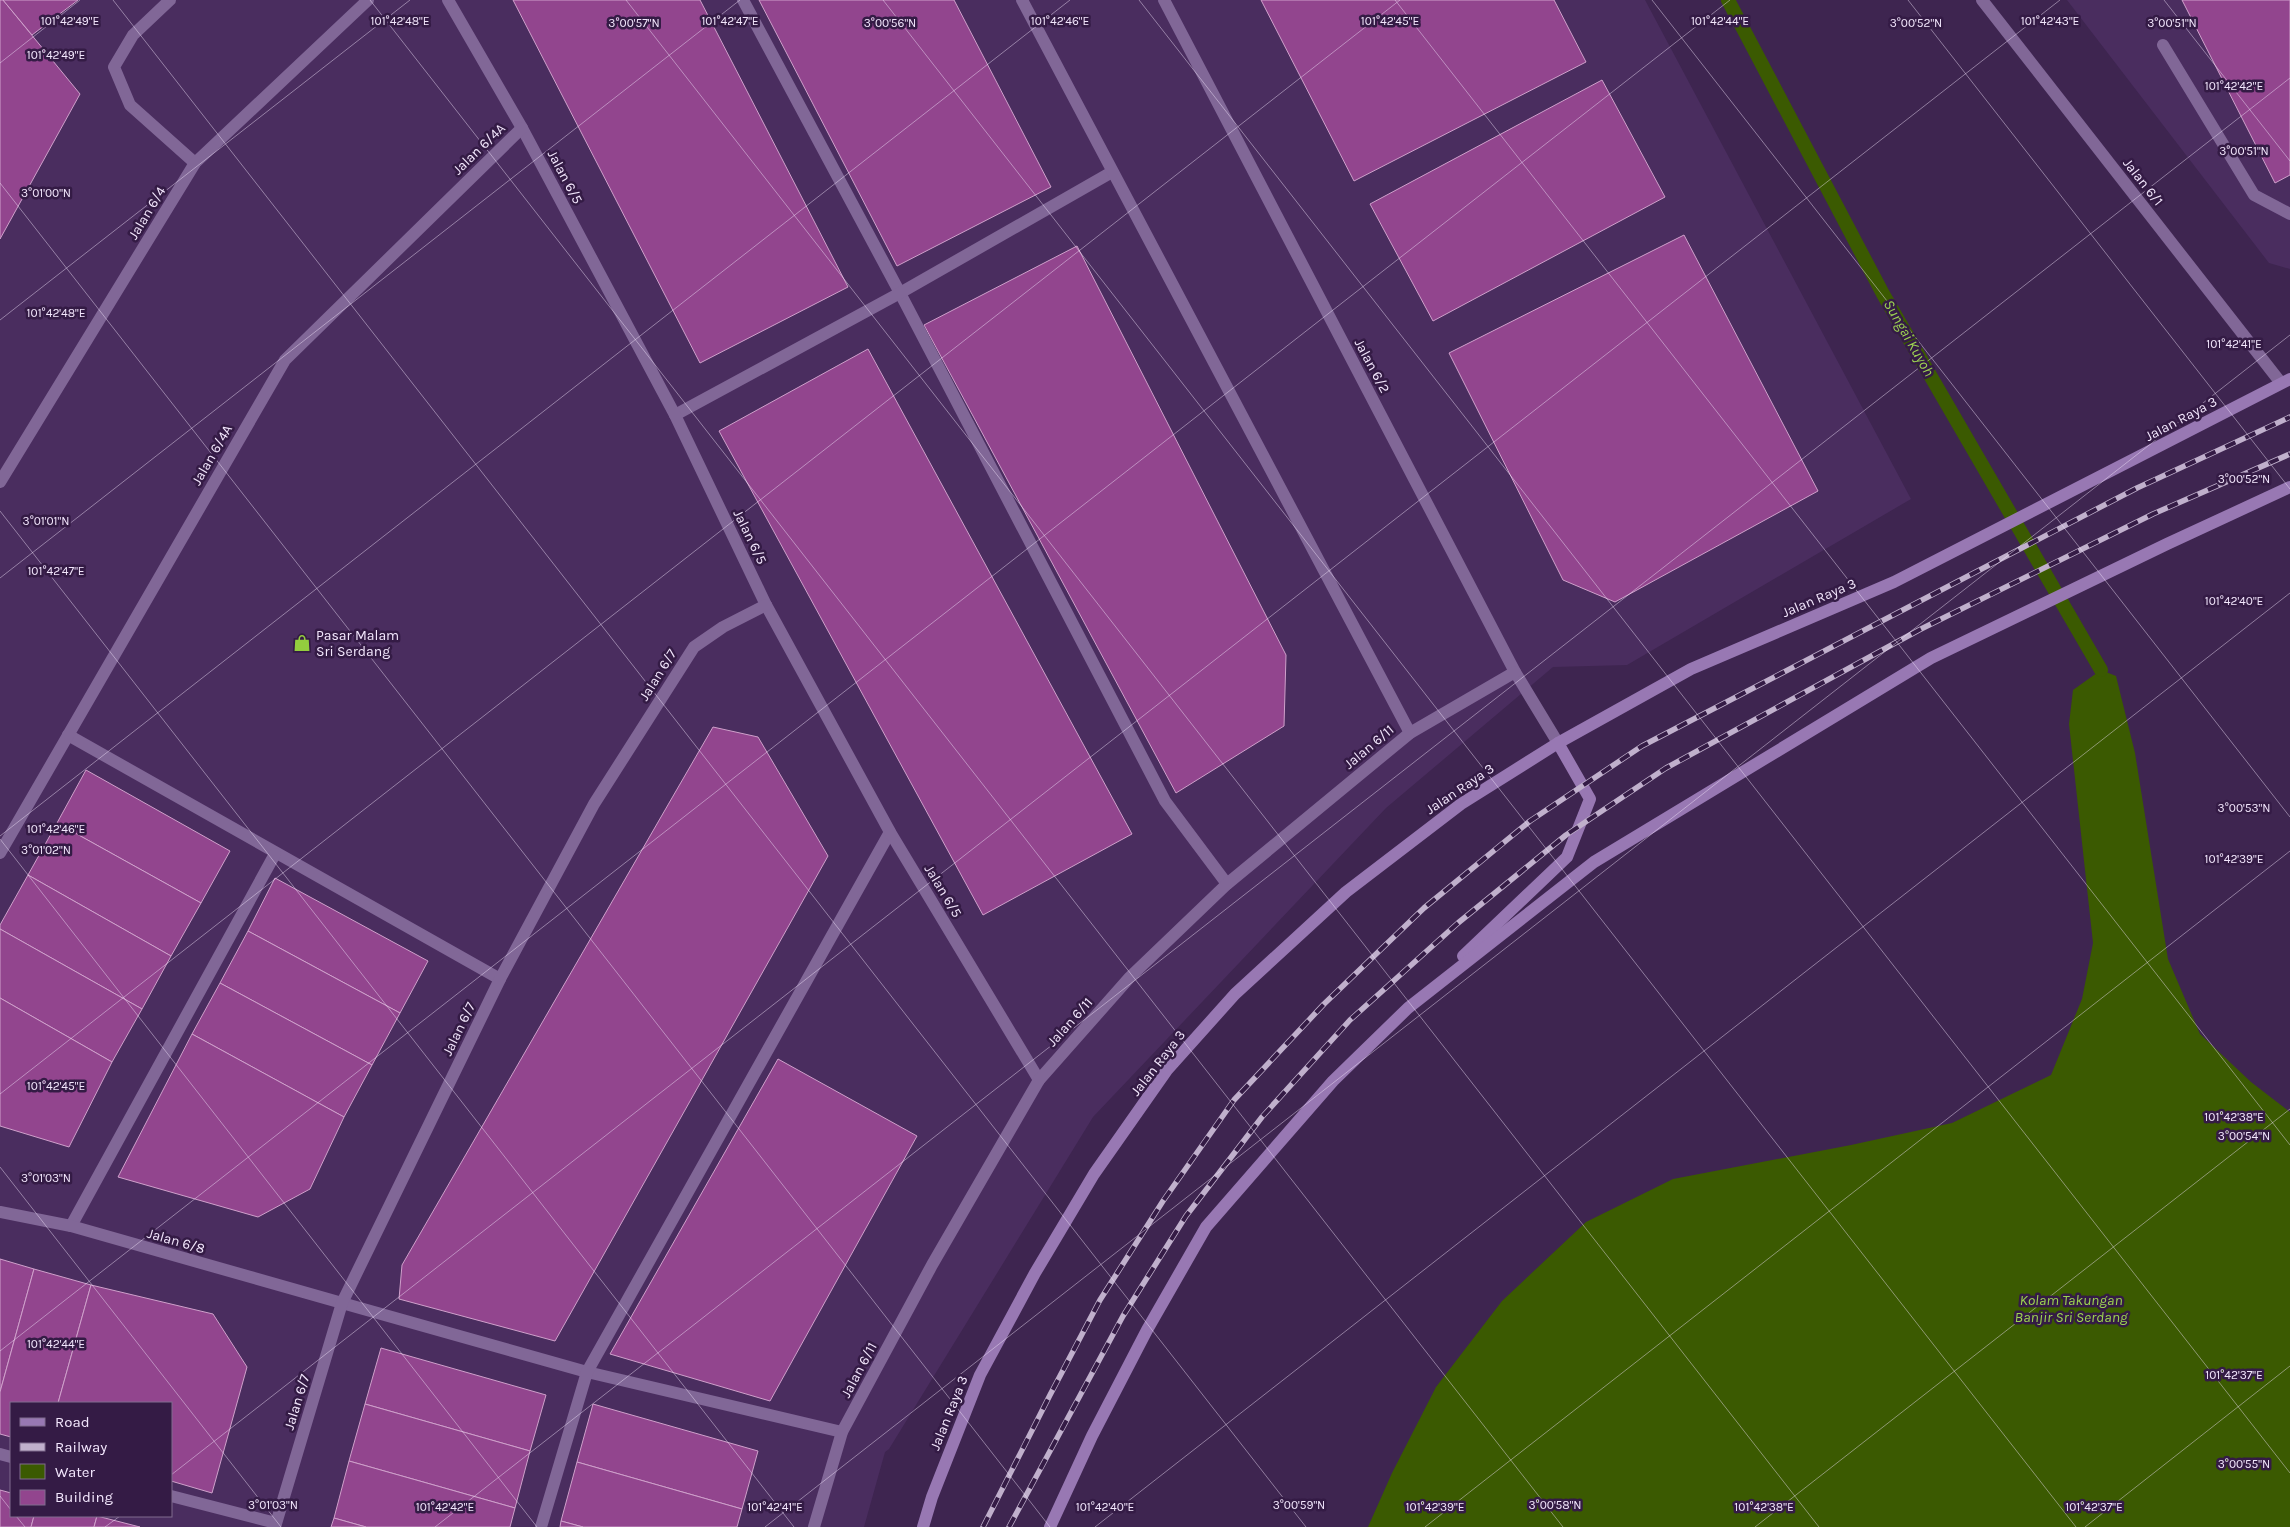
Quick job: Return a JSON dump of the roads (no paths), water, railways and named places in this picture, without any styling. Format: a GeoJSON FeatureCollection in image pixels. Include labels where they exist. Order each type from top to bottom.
{"type":"FeatureCollection","features":[{"type":"Feature","properties":{"kind":"street"},"geometry":{"type":"LineString","coordinates":[[170,0],[133,35],[114,67],[130,105],[195,163]]}},
{"type":"Feature","properties":{"kind":"street","name":"Jalan 6/4"},"geometry":{"type":"LineString","coordinates":[[0,482],[195,163],[368,0]]}},
{"type":"Feature","properties":{"kind":"street","name":"Jalan 6/5"},"geometry":{"type":"LineString","coordinates":[[448,0],[522,128],[675,415],[766,605],[890,832],[1039,1080]]}},
{"type":"Feature","properties":{"kind":"street"},"geometry":{"type":"LineString","coordinates":[[743,0],[900,293],[1165,802],[1227,884]]}},
{"type":"Feature","properties":{"kind":"street"},"geometry":{"type":"LineString","coordinates":[[1022,0],[1410,733]]}},
{"type":"Feature","properties":{"kind":"street","name":"Jalan 6/2"},"geometry":{"type":"LineString","coordinates":[[1164,0],[1516,672],[1558,743]]}},
{"type":"Feature","properties":{"kind":"street","name":"Jalan 6/1"},"geometry":{"type":"LineString","coordinates":[[1982,0],[2286,381]]}},
{"type":"Feature","properties":{"kind":"street"},"geometry":{"type":"LineString","coordinates":[[2163,45],[2254,195],[2290,214]]}},
{"type":"Feature","properties":{"kind":"street","name":"Jalan 6/4A"},"geometry":{"type":"LineString","coordinates":[[0,853],[285,360],[522,128]]}},
{"type":"Feature","properties":{"kind":"street"},"geometry":{"type":"LineString","coordinates":[[675,415],[900,293],[1112,172]]}},
{"type":"Feature","properties":{"kind":"street","name":"Jalan Raya 3"},"geometry":{"type":"LineString","coordinates":[[924,1527],[932,1497],[985,1367],[1035,1273],[1094,1174],[1168,1070],[1235,994],[1346,892],[1461,804],[1558,743],[1691,670],[1894,582],[2286,381]]}},
{"type":"Feature","properties":{"kind":"street"},"geometry":{"type":"LineString","coordinates":[[1408,1008],[1594,862],[1931,658],[2166,544],[2290,488]]}},
{"type":"Feature","properties":{"kind":"street","name":"Jalan 6/7"},"geometry":{"type":"LineString","coordinates":[[276,1525],[342,1303],[500,979],[594,804],[694,647],[723,628],[766,605]]}},
{"type":"Feature","properties":{"kind":"street","name":"Jalan 6/11"},"geometry":{"type":"LineString","coordinates":[[814,1527],[842,1432],[932,1265],[1039,1080],[1130,977],[1227,884],[1410,733],[1516,672]]}},
{"type":"Feature","properties":{"kind":"street"},"geometry":{"type":"LineString","coordinates":[[68,736],[500,979]]}},
{"type":"Feature","properties":{"kind":"street"},"geometry":{"type":"LineString","coordinates":[[1050,1527],[1092,1436],[1147,1330],[1206,1226],[1333,1081],[1566,857],[1590,799],[1558,743]]}},
{"type":"Feature","properties":{"kind":"street"},"geometry":{"type":"LineString","coordinates":[[541,1527],[587,1372],[890,832]]}},
{"type":"Feature","properties":{"kind":"street"},"geometry":{"type":"LineString","coordinates":[[71,1226],[275,854]]}},
{"type":"Feature","properties":{"kind":"street","name":"Jalan 6/8"},"geometry":{"type":"LineString","coordinates":[[0,1212],[71,1226],[587,1372],[842,1432]]}},
{"type":"Feature","properties":{"kind":"street"},"geometry":{"type":"LineString","coordinates":[[172,1496],[276,1525]]}},
{"type":"Feature","properties":{"kind":"water","name":"Kolam Takungan Banjir Sri Serdang"},"geometry":{"type":"Polygon","coordinates":[[[2101,670],[2116,676],[2135,753],[2168,959],[2200,1034],[2251,1082],[2290,1112],[2290,1527],[1368,1527],[1392,1473],[1436,1387],[1502,1301],[1586,1222],[1673,1179],[1851,1145],[1952,1123],[2051,1075],[2082,999],[2093,943],[2069,724],[2073,690],[2101,670]]]}},
{"type":"Feature","properties":{"kind":"waterway","name":"Sungai Kuyoh"},"geometry":{"type":"LineString","coordinates":[[1728,0],[1883,294],[2101,670]]}},
{"type":"Feature","properties":{"kind":"railway"},"geometry":{"type":"LineString","coordinates":[[983,1527],[1100,1300],[1163,1201],[1234,1100],[1324,1004],[1424,908],[1530,821],[1642,746],[2137,488],[2290,417]]}},
{"type":"Feature","properties":{"kind":"railway"},"geometry":{"type":"LineString","coordinates":[[1009,1527],[1123,1316],[1186,1216],[1262,1117],[1350,1020],[1458,923],[1566,835],[1666,768],[1919,630],[2153,514],[2290,454]]}},
{"type":"Feature","properties":{"kind":"place","name":"Pasar Malam Sri Serdang"},"geometry":{"type":"Point","coordinates":[302,643]}}]}
